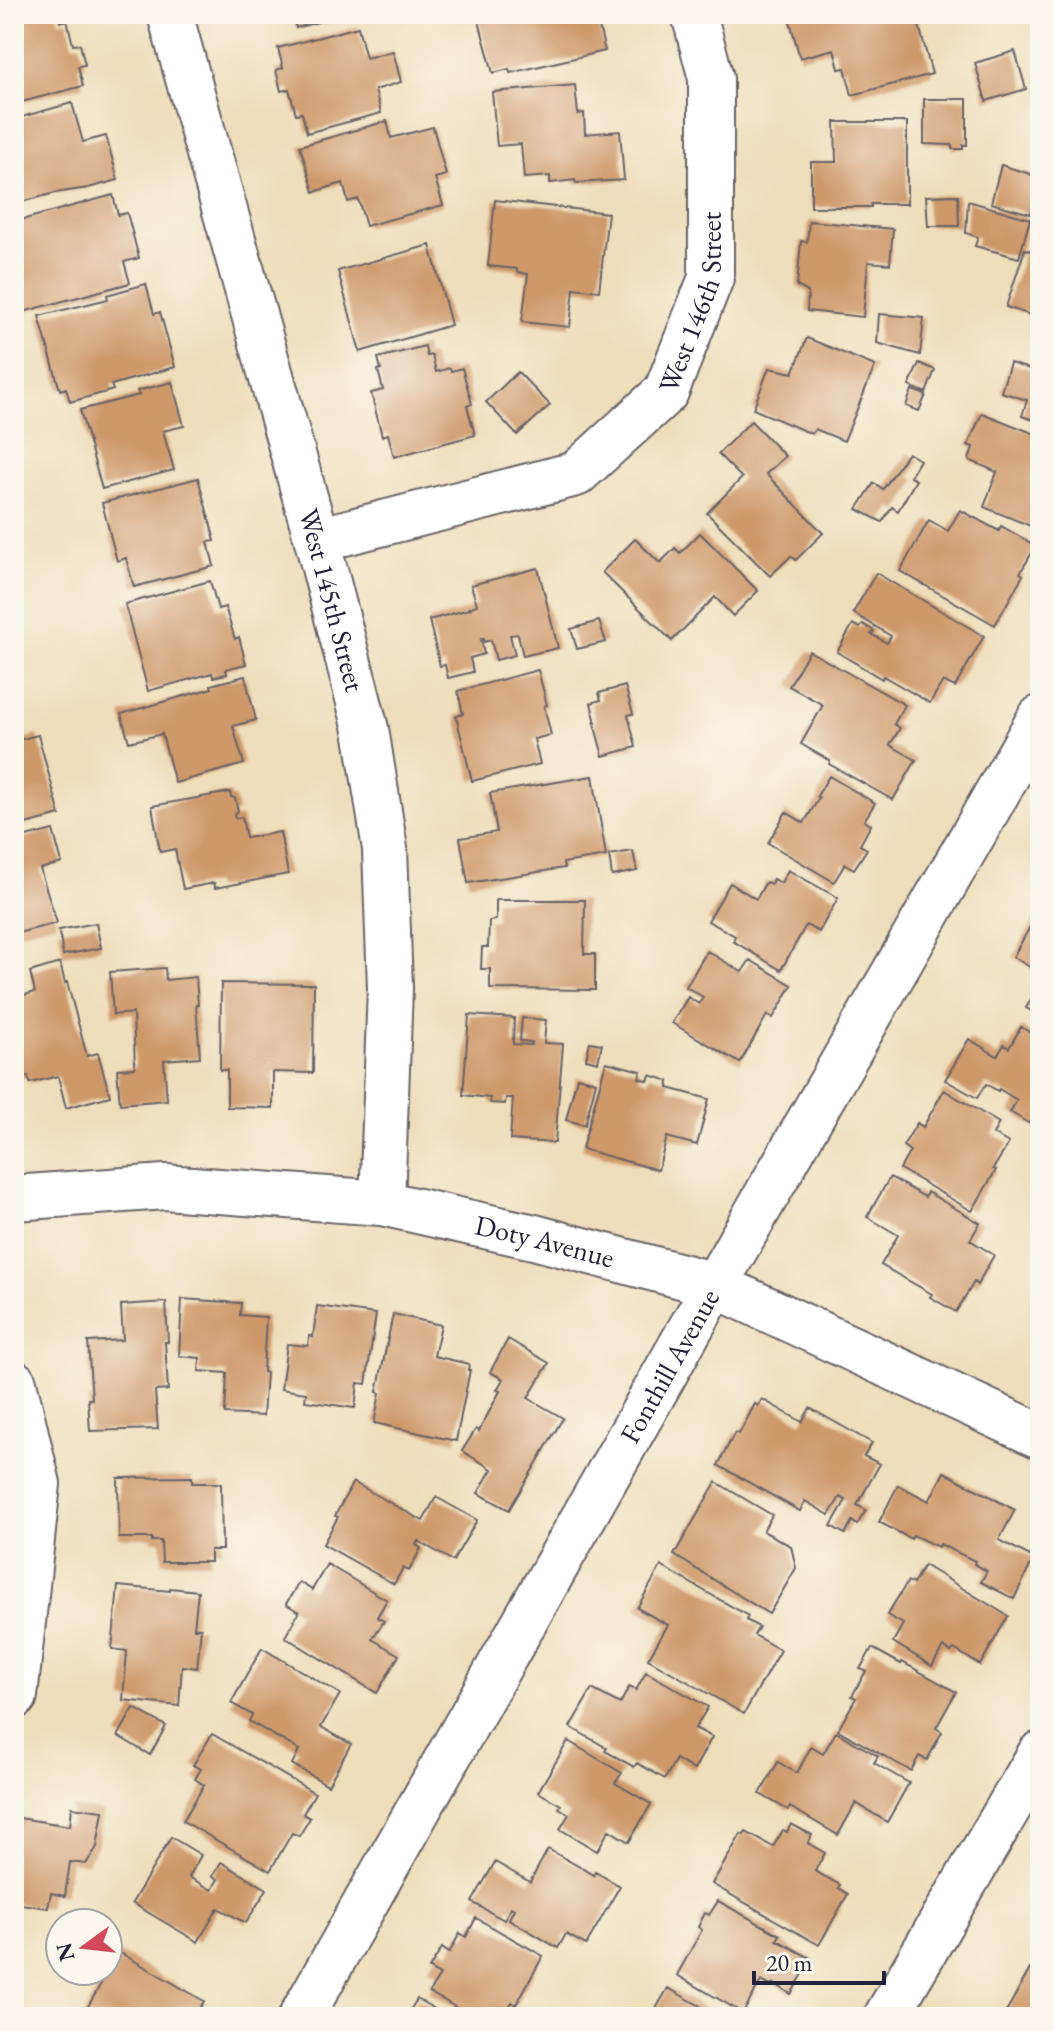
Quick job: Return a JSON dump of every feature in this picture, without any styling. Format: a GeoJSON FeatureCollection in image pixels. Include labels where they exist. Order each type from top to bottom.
{"type":"FeatureCollection","features":[{"type":"Feature","properties":{"kind":"street","name":"West 145th Street"},"geometry":{"type":"LineString","coordinates":[[170,14],[317,540],[366,729],[385,849],[390,988],[382,1203]]}},
{"type":"Feature","properties":{"kind":"street","name":"West 146th Street"},"geometry":{"type":"LineString","coordinates":[[317,540],[576,474],[666,392],[711,278],[711,78],[694,14]]}},
{"type":"Feature","properties":{"kind":"street","name":"Fonthill Avenue"},"geometry":{"type":"LineString","coordinates":[[301,2017],[1040,718]]}},
{"type":"Feature","properties":{"kind":"street","name":"Doty Avenue"},"geometry":{"type":"LineString","coordinates":[[14,1198],[165,1187],[382,1203],[534,1237],[715,1285],[1040,1436]]}},
{"type":"Feature","properties":{"kind":"street"},"geometry":{"type":"LineString","coordinates":[[14,1383],[38,1484],[15,1696]]}},
{"type":"Feature","properties":{"kind":"street"},"geometry":{"type":"LineString","coordinates":[[886,2017],[1040,1754]]}},
{"type":"Feature","properties":{"kind":"building"},"geometry":{"type":"Polygon","coordinates":[[[14,14],[57,14],[60,22],[67,20],[73,45],[80,44],[85,65],[78,66],[83,86],[14,104],[14,14]]]}},
{"type":"Feature","properties":{"kind":"building"},"geometry":{"type":"Polygon","coordinates":[[[292,14],[344,14],[344,15],[296,28],[292,14]]]}},
{"type":"Feature","properties":{"kind":"building"},"geometry":{"type":"Polygon","coordinates":[[[477,14],[596,14],[605,51],[510,73],[509,69],[493,73],[477,14]]]}},
{"type":"Feature","properties":{"kind":"building"},"geometry":{"type":"Polygon","coordinates":[[[788,14],[916,14],[932,74],[852,95],[845,68],[839,69],[834,49],[800,58],[788,14]]]}},
{"type":"Feature","properties":{"kind":"building"},"geometry":{"type":"Polygon","coordinates":[[[358,27],[366,58],[393,51],[401,82],[375,90],[381,113],[307,133],[302,113],[296,114],[289,89],[281,91],[276,70],[283,68],[278,48],[358,27]]]}},
{"type":"Feature","properties":{"kind":"building"},"geometry":{"type":"Polygon","coordinates":[[[1015,51],[1026,89],[986,101],[975,63],[1015,51]]]}},
{"type":"Feature","properties":{"kind":"building"},"geometry":{"type":"Polygon","coordinates":[[[575,85],[578,114],[584,113],[585,134],[620,131],[624,180],[550,183],[550,176],[524,178],[521,144],[497,146],[492,92],[575,85]]]}},
{"type":"Feature","properties":{"kind":"building"},"geometry":{"type":"Polygon","coordinates":[[[924,99],[967,99],[967,145],[963,145],[963,149],[952,149],[952,145],[924,144],[924,99]]]}},
{"type":"Feature","properties":{"kind":"building"},"geometry":{"type":"Polygon","coordinates":[[[72,103],[83,142],[106,136],[118,180],[14,204],[14,119],[72,103]]]}},
{"type":"Feature","properties":{"kind":"building"},"geometry":{"type":"Polygon","coordinates":[[[387,121],[391,138],[433,127],[446,175],[435,178],[443,205],[366,226],[358,199],[348,202],[343,183],[314,192],[300,146],[387,121]]]}},
{"type":"Feature","properties":{"kind":"building"},"geometry":{"type":"Polygon","coordinates":[[[835,122],[907,122],[907,204],[811,207],[811,162],[836,162],[835,122]]]}},
{"type":"Feature","properties":{"kind":"building"},"geometry":{"type":"Polygon","coordinates":[[[1001,165],[1040,177],[1031,214],[991,203],[1001,165]]]}},
{"type":"Feature","properties":{"kind":"building"},"geometry":{"type":"Polygon","coordinates":[[[113,195],[118,215],[127,213],[139,258],[124,262],[130,283],[19,313],[14,286],[22,284],[14,255],[14,222],[113,195]]]}},
{"type":"Feature","properties":{"kind":"building"},"geometry":{"type":"Polygon","coordinates":[[[958,195],[959,226],[928,226],[926,196],[958,195]]]}},
{"type":"Feature","properties":{"kind":"building"},"geometry":{"type":"Polygon","coordinates":[[[495,200],[608,213],[599,291],[574,288],[570,327],[522,322],[528,274],[517,272],[517,269],[488,266],[495,200]]]}},
{"type":"Feature","properties":{"kind":"building"},"geometry":{"type":"Polygon","coordinates":[[[968,201],[1030,219],[1019,258],[975,246],[978,237],[966,233],[968,201]]]}},
{"type":"Feature","properties":{"kind":"building"},"geometry":{"type":"Polygon","coordinates":[[[809,221],[893,229],[890,264],[868,262],[863,317],[807,311],[808,292],[797,286],[801,241],[807,242],[809,221]]]}},
{"type":"Feature","properties":{"kind":"building"},"geometry":{"type":"Polygon","coordinates":[[[430,245],[451,325],[360,352],[338,271],[430,245]]]}},
{"type":"Feature","properties":{"kind":"building"},"geometry":{"type":"Polygon","coordinates":[[[1025,249],[1040,254],[1040,318],[1006,307],[1025,249]]]}},
{"type":"Feature","properties":{"kind":"building"},"geometry":{"type":"Polygon","coordinates":[[[146,284],[154,314],[160,312],[175,367],[111,385],[113,390],[70,402],[66,388],[60,390],[39,316],[108,299],[107,295],[146,284]]]}},
{"type":"Feature","properties":{"kind":"building"},"geometry":{"type":"Polygon","coordinates":[[[879,314],[924,318],[920,355],[877,343],[879,314]]]}},
{"type":"Feature","properties":{"kind":"building"},"geometry":{"type":"Polygon","coordinates":[[[807,338],[875,366],[844,441],[815,429],[812,434],[753,409],[769,368],[793,373],[807,338]]]}},
{"type":"Feature","properties":{"kind":"building"},"geometry":{"type":"Polygon","coordinates":[[[425,346],[427,356],[432,355],[436,372],[462,368],[472,404],[467,406],[475,435],[394,457],[388,434],[382,436],[371,393],[383,390],[378,358],[425,346]]]}},
{"type":"Feature","properties":{"kind":"building"},"geometry":{"type":"Polygon","coordinates":[[[1039,359],[1040,422],[1022,416],[1027,400],[1001,392],[1010,363],[1036,371],[1039,359]]]}},
{"type":"Feature","properties":{"kind":"building"},"geometry":{"type":"Polygon","coordinates":[[[919,363],[935,370],[926,393],[909,386],[919,363]]]}},
{"type":"Feature","properties":{"kind":"building"},"geometry":{"type":"Polygon","coordinates":[[[518,372],[550,405],[517,435],[486,402],[518,372]]]}},
{"type":"Feature","properties":{"kind":"building"},"geometry":{"type":"Polygon","coordinates":[[[172,382],[184,426],[163,431],[174,470],[102,489],[80,410],[139,395],[137,391],[172,382]]]}},
{"type":"Feature","properties":{"kind":"building"},"geometry":{"type":"Polygon","coordinates":[[[912,390],[926,395],[919,411],[906,406],[912,390]]]}},
{"type":"Feature","properties":{"kind":"building"},"geometry":{"type":"Polygon","coordinates":[[[982,413],[1040,436],[1040,517],[1037,517],[1033,527],[984,507],[997,472],[969,460],[973,447],[968,445],[982,413]]]}},
{"type":"Feature","properties":{"kind":"building"},"geometry":{"type":"Polygon","coordinates":[[[751,421],[785,456],[766,474],[823,533],[796,560],[791,556],[770,576],[707,513],[742,478],[718,454],[751,421]]]}},
{"type":"Feature","properties":{"kind":"building"},"geometry":{"type":"Polygon","coordinates":[[[908,453],[920,460],[910,477],[916,480],[898,511],[892,507],[882,522],[857,509],[874,483],[883,489],[908,453]]]}},
{"type":"Feature","properties":{"kind":"building"},"geometry":{"type":"Polygon","coordinates":[[[198,478],[215,541],[208,542],[214,566],[134,587],[126,558],[117,561],[102,503],[198,478]]]}},
{"type":"Feature","properties":{"kind":"building"},"geometry":{"type":"Polygon","coordinates":[[[960,510],[999,531],[1001,526],[1036,546],[995,625],[900,571],[929,520],[948,531],[960,510]]]}},
{"type":"Feature","properties":{"kind":"building"},"geometry":{"type":"Polygon","coordinates":[[[700,533],[758,591],[733,616],[715,597],[672,641],[602,572],[635,539],[660,563],[675,548],[680,553],[700,533]]]}},
{"type":"Feature","properties":{"kind":"building"},"geometry":{"type":"Polygon","coordinates":[[[538,568],[558,648],[523,656],[518,634],[510,635],[515,655],[496,660],[491,640],[484,642],[481,639],[484,654],[470,658],[473,672],[448,678],[445,665],[440,666],[429,620],[477,605],[471,585],[538,568]]]}},
{"type":"Feature","properties":{"kind":"building"},"geometry":{"type":"Polygon","coordinates":[[[876,573],[984,636],[955,687],[943,681],[930,703],[837,652],[853,624],[860,628],[863,624],[874,631],[871,634],[887,643],[891,636],[853,613],[876,573]]]}},
{"type":"Feature","properties":{"kind":"building"},"geometry":{"type":"Polygon","coordinates":[[[210,581],[218,609],[225,607],[235,639],[239,637],[246,664],[226,669],[227,674],[213,677],[212,673],[148,691],[125,604],[210,581]]]}},
{"type":"Feature","properties":{"kind":"building"},"geometry":{"type":"Polygon","coordinates":[[[599,621],[606,642],[577,649],[571,629],[599,621]]]}},
{"type":"Feature","properties":{"kind":"building"},"geometry":{"type":"Polygon","coordinates":[[[809,651],[905,705],[894,724],[900,728],[890,745],[916,760],[893,800],[829,764],[830,761],[801,744],[823,705],[789,686],[809,651]]]}},
{"type":"Feature","properties":{"kind":"building"},"geometry":{"type":"Polygon","coordinates":[[[538,670],[551,735],[534,739],[540,764],[472,781],[456,716],[463,714],[458,691],[538,670]]]}},
{"type":"Feature","properties":{"kind":"building"},"geometry":{"type":"Polygon","coordinates":[[[245,676],[256,720],[233,726],[244,764],[175,783],[162,734],[129,742],[121,714],[245,676]]]}},
{"type":"Feature","properties":{"kind":"building"},"geometry":{"type":"Polygon","coordinates":[[[625,686],[633,714],[628,715],[636,747],[603,756],[591,703],[601,700],[599,693],[625,686]]]}},
{"type":"Feature","properties":{"kind":"building"},"geometry":{"type":"Polygon","coordinates":[[[38,735],[60,815],[14,827],[14,741],[38,735]]]}},
{"type":"Feature","properties":{"kind":"building"},"geometry":{"type":"Polygon","coordinates":[[[593,776],[606,856],[563,863],[564,868],[468,883],[460,838],[497,832],[490,793],[593,776]]]}},
{"type":"Feature","properties":{"kind":"building"},"geometry":{"type":"Polygon","coordinates":[[[829,776],[875,803],[864,821],[871,825],[860,845],[867,849],[854,869],[845,864],[834,882],[768,843],[786,812],[804,823],[829,776]]]}},
{"type":"Feature","properties":{"kind":"building"},"geometry":{"type":"Polygon","coordinates":[[[230,792],[238,811],[234,814],[235,818],[242,817],[246,838],[280,832],[288,874],[215,888],[214,883],[183,889],[175,849],[160,852],[152,806],[230,792]]]}},
{"type":"Feature","properties":{"kind":"building"},"geometry":{"type":"Polygon","coordinates":[[[53,830],[62,863],[40,869],[57,923],[14,934],[14,840],[53,830]]]}},
{"type":"Feature","properties":{"kind":"building"},"geometry":{"type":"Polygon","coordinates":[[[633,851],[637,871],[612,876],[609,855],[633,851]]]}},
{"type":"Feature","properties":{"kind":"building"},"geometry":{"type":"Polygon","coordinates":[[[788,870],[838,898],[819,932],[806,925],[781,970],[733,941],[735,936],[708,921],[730,883],[756,899],[766,882],[771,884],[773,879],[781,883],[788,870]]]}},
{"type":"Feature","properties":{"kind":"building"},"geometry":{"type":"Polygon","coordinates":[[[496,900],[585,900],[584,954],[595,954],[595,990],[490,989],[490,969],[481,969],[482,947],[488,947],[489,921],[496,920],[496,900]]]}},
{"type":"Feature","properties":{"kind":"building"},"geometry":{"type":"Polygon","coordinates":[[[1035,918],[1040,921],[1040,973],[1013,957],[1035,918]]]}},
{"type":"Feature","properties":{"kind":"building"},"geometry":{"type":"Polygon","coordinates":[[[96,923],[101,948],[63,955],[59,930],[96,923]]]}},
{"type":"Feature","properties":{"kind":"building"},"geometry":{"type":"Polygon","coordinates":[[[707,951],[742,972],[750,960],[792,985],[773,1018],[767,1015],[740,1063],[672,1023],[688,997],[699,1004],[703,997],[686,987],[707,951]]]}},
{"type":"Feature","properties":{"kind":"building"},"geometry":{"type":"Polygon","coordinates":[[[60,963],[87,1056],[98,1053],[110,1096],[66,1108],[58,1076],[30,1083],[28,1076],[14,1080],[14,998],[35,992],[30,972],[60,963]]]}},
{"type":"Feature","properties":{"kind":"building"},"geometry":{"type":"Polygon","coordinates":[[[165,968],[166,980],[196,977],[200,1057],[164,1060],[167,1100],[120,1104],[117,1069],[135,1068],[133,1013],[113,1015],[110,972],[165,968]]]}},
{"type":"Feature","properties":{"kind":"building"},"geometry":{"type":"Polygon","coordinates":[[[221,983],[314,984],[313,1073],[273,1072],[273,1108],[227,1107],[227,1070],[220,1070],[221,983]]]}},
{"type":"Feature","properties":{"kind":"building"},"geometry":{"type":"Polygon","coordinates":[[[1040,989],[1040,1016],[1026,1008],[1040,989]]]}},
{"type":"Feature","properties":{"kind":"building"},"geometry":{"type":"Polygon","coordinates":[[[469,1015],[514,1018],[513,1044],[531,1045],[532,1042],[520,1041],[522,1018],[546,1020],[544,1043],[563,1044],[555,1143],[510,1140],[513,1098],[506,1098],[505,1104],[490,1103],[490,1098],[463,1095],[469,1015]]]}},
{"type":"Feature","properties":{"kind":"building"},"geometry":{"type":"Polygon","coordinates":[[[1021,1027],[1040,1039],[1040,1130],[1010,1112],[1017,1100],[999,1089],[986,1084],[977,1098],[945,1080],[969,1039],[997,1056],[1004,1045],[1009,1048],[1021,1027]]]}},
{"type":"Feature","properties":{"kind":"building"},"geometry":{"type":"Polygon","coordinates":[[[590,1042],[602,1044],[598,1062],[586,1059],[590,1042]]]}},
{"type":"Feature","properties":{"kind":"building"},"geometry":{"type":"Polygon","coordinates":[[[606,1062],[641,1071],[639,1078],[648,1081],[650,1075],[669,1081],[668,1088],[709,1099],[697,1145],[667,1137],[658,1170],[582,1149],[606,1062]]]}},
{"type":"Feature","properties":{"kind":"building"},"geometry":{"type":"Polygon","coordinates":[[[577,1077],[596,1082],[585,1125],[566,1120],[577,1077]]]}},
{"type":"Feature","properties":{"kind":"building"},"geometry":{"type":"Polygon","coordinates":[[[944,1090],[999,1123],[993,1134],[1009,1143],[972,1211],[900,1169],[910,1151],[903,1146],[917,1123],[923,1127],[944,1090]]]}},
{"type":"Feature","properties":{"kind":"building"},"geometry":{"type":"Polygon","coordinates":[[[890,1177],[925,1197],[927,1192],[980,1223],[970,1240],[994,1255],[977,1285],[974,1282],[956,1312],[930,1297],[932,1294],[881,1265],[898,1235],[867,1217],[890,1177]]]}},
{"type":"Feature","properties":{"kind":"building"},"geometry":{"type":"Polygon","coordinates":[[[182,1299],[241,1303],[240,1315],[266,1317],[263,1416],[225,1414],[227,1373],[199,1371],[200,1358],[179,1356],[182,1299]]]}},
{"type":"Feature","properties":{"kind":"building"},"geometry":{"type":"Polygon","coordinates":[[[166,1302],[168,1390],[155,1391],[158,1429],[90,1431],[88,1399],[92,1399],[88,1342],[123,1340],[121,1305],[166,1302]]]}},
{"type":"Feature","properties":{"kind":"building"},"geometry":{"type":"Polygon","coordinates":[[[317,1306],[376,1314],[366,1384],[358,1383],[355,1408],[305,1401],[306,1393],[281,1389],[287,1344],[308,1346],[309,1336],[313,1337],[317,1306]]]}},
{"type":"Feature","properties":{"kind":"building"},"geometry":{"type":"Polygon","coordinates":[[[393,1314],[441,1325],[434,1356],[469,1364],[456,1441],[374,1423],[393,1314]]]}},
{"type":"Feature","properties":{"kind":"building"},"geometry":{"type":"Polygon","coordinates":[[[508,1339],[549,1363],[528,1398],[563,1418],[509,1510],[478,1493],[492,1469],[462,1451],[476,1429],[479,1431],[500,1391],[497,1390],[503,1379],[490,1372],[508,1339]]]}},
{"type":"Feature","properties":{"kind":"building"},"geometry":{"type":"Polygon","coordinates":[[[762,1399],[802,1422],[810,1408],[872,1443],[864,1456],[880,1464],[857,1505],[866,1510],[857,1525],[852,1521],[845,1534],[831,1526],[846,1500],[840,1497],[829,1515],[805,1501],[800,1511],[718,1465],[735,1432],[739,1434],[755,1404],[758,1406],[762,1399]]]}},
{"type":"Feature","properties":{"kind":"building"},"geometry":{"type":"Polygon","coordinates":[[[944,1472],[1015,1510],[999,1540],[1034,1558],[1014,1599],[981,1582],[987,1571],[974,1564],[975,1561],[940,1544],[938,1547],[913,1535],[911,1539],[879,1522],[898,1485],[929,1501],[944,1472]]]}},
{"type":"Feature","properties":{"kind":"building"},"geometry":{"type":"Polygon","coordinates":[[[192,1477],[192,1483],[221,1483],[222,1550],[210,1550],[210,1562],[162,1562],[161,1541],[119,1538],[118,1478],[192,1477]]]}},
{"type":"Feature","properties":{"kind":"building"},"geometry":{"type":"Polygon","coordinates":[[[353,1482],[423,1521],[436,1497],[477,1520],[453,1561],[418,1541],[416,1545],[421,1548],[409,1571],[403,1568],[394,1584],[323,1544],[353,1482]]]}},
{"type":"Feature","properties":{"kind":"building"},"geometry":{"type":"Polygon","coordinates":[[[716,1482],[772,1515],[763,1531],[791,1546],[796,1568],[769,1614],[674,1555],[716,1482]]]}},
{"type":"Feature","properties":{"kind":"building"},"geometry":{"type":"Polygon","coordinates":[[[327,1564],[387,1600],[377,1617],[384,1621],[372,1639],[399,1655],[377,1693],[285,1637],[299,1612],[286,1604],[299,1582],[312,1590],[327,1564]]]}},
{"type":"Feature","properties":{"kind":"building"},"geometry":{"type":"Polygon","coordinates":[[[924,1565],[1008,1616],[980,1665],[954,1649],[951,1652],[943,1647],[932,1666],[893,1642],[903,1624],[887,1615],[908,1581],[913,1584],[924,1565]]]}},
{"type":"Feature","properties":{"kind":"building"},"geometry":{"type":"Polygon","coordinates":[[[661,1566],[748,1616],[746,1620],[759,1627],[754,1635],[780,1650],[744,1714],[648,1659],[668,1625],[637,1608],[661,1566]]]}},
{"type":"Feature","properties":{"kind":"building"},"geometry":{"type":"Polygon","coordinates":[[[118,1586],[198,1591],[194,1628],[201,1628],[197,1668],[182,1666],[179,1706],[123,1700],[127,1651],[112,1649],[118,1586]]]}},
{"type":"Feature","properties":{"kind":"building"},"geometry":{"type":"Polygon","coordinates":[[[262,1648],[340,1694],[321,1727],[351,1744],[328,1785],[292,1764],[299,1750],[249,1721],[252,1715],[231,1703],[262,1648]]]}},
{"type":"Feature","properties":{"kind":"building"},"geometry":{"type":"Polygon","coordinates":[[[872,1648],[956,1692],[936,1728],[942,1732],[927,1760],[919,1756],[911,1771],[838,1730],[856,1698],[852,1696],[866,1671],[860,1669],[872,1648]]]}},
{"type":"Feature","properties":{"kind":"building"},"geometry":{"type":"Polygon","coordinates":[[[646,1672],[708,1707],[695,1728],[712,1737],[694,1770],[676,1759],[665,1779],[637,1763],[634,1767],[570,1727],[592,1689],[620,1704],[629,1687],[636,1690],[646,1672]]]}},
{"type":"Feature","properties":{"kind":"building"},"geometry":{"type":"Polygon","coordinates":[[[134,1708],[166,1726],[150,1755],[118,1736],[134,1708]]]}},
{"type":"Feature","properties":{"kind":"building"},"geometry":{"type":"Polygon","coordinates":[[[836,1732],[878,1756],[874,1763],[909,1783],[887,1822],[856,1803],[838,1835],[790,1807],[788,1810],[760,1794],[778,1762],[797,1773],[811,1747],[823,1754],[836,1732]]]}},
{"type":"Feature","properties":{"kind":"building"},"geometry":{"type":"Polygon","coordinates":[[[212,1734],[315,1793],[303,1814],[310,1818],[299,1836],[292,1833],[270,1871],[183,1821],[204,1785],[195,1779],[201,1769],[193,1765],[212,1734]]]}},
{"type":"Feature","properties":{"kind":"building"},"geometry":{"type":"Polygon","coordinates":[[[568,1741],[622,1773],[615,1783],[651,1804],[629,1842],[609,1830],[597,1851],[560,1829],[569,1814],[559,1808],[561,1805],[538,1792],[568,1741]]]}},
{"type":"Feature","properties":{"kind":"building"},"geometry":{"type":"Polygon","coordinates":[[[72,1807],[103,1811],[97,1847],[86,1864],[70,1862],[65,1896],[51,1893],[48,1907],[14,1903],[14,1848],[19,1818],[70,1826],[72,1807]]]}},
{"type":"Feature","properties":{"kind":"building"},"geometry":{"type":"Polygon","coordinates":[[[791,1824],[812,1835],[808,1843],[825,1853],[815,1871],[840,1885],[838,1888],[848,1894],[819,1945],[712,1884],[741,1834],[746,1832],[773,1847],[783,1830],[787,1832],[791,1824]]]}},
{"type":"Feature","properties":{"kind":"building"},"geometry":{"type":"Polygon","coordinates":[[[171,1837],[201,1855],[189,1877],[212,1890],[218,1879],[213,1876],[221,1862],[267,1889],[246,1923],[218,1908],[198,1942],[132,1903],[171,1837]]]}},
{"type":"Feature","properties":{"kind":"building"},"geometry":{"type":"Polygon","coordinates":[[[548,1849],[620,1886],[586,1945],[566,1934],[558,1948],[509,1919],[514,1909],[511,1907],[504,1920],[472,1902],[495,1862],[530,1882],[548,1849]]]}},
{"type":"Feature","properties":{"kind":"building"},"geometry":{"type":"Polygon","coordinates":[[[718,1901],[780,1935],[777,1940],[812,1959],[791,1994],[773,1983],[771,1986],[761,1981],[743,2013],[677,1975],[702,1930],[698,1927],[705,1913],[709,1915],[718,1901]]]}},
{"type":"Feature","properties":{"kind":"building"},"geometry":{"type":"Polygon","coordinates":[[[476,1918],[543,1956],[516,2005],[512,2002],[503,2017],[473,2017],[429,1992],[440,1975],[429,1969],[442,1948],[449,1953],[460,1933],[466,1937],[476,1918]]]}},
{"type":"Feature","properties":{"kind":"building"},"geometry":{"type":"Polygon","coordinates":[[[124,1955],[204,2001],[195,2017],[82,2017],[99,1987],[124,1987],[124,1955]]]}},
{"type":"Feature","properties":{"kind":"building"},"geometry":{"type":"Polygon","coordinates":[[[1030,1969],[1040,1975],[1040,2017],[1003,2017],[1030,1969]]]}},
{"type":"Feature","properties":{"kind":"building"},"geometry":{"type":"Polygon","coordinates":[[[668,1988],[720,2017],[651,2017],[668,1988]]]}},
{"type":"Feature","properties":{"kind":"building"},"geometry":{"type":"Polygon","coordinates":[[[417,1999],[449,2017],[406,2017],[417,1999]]]}}]}
